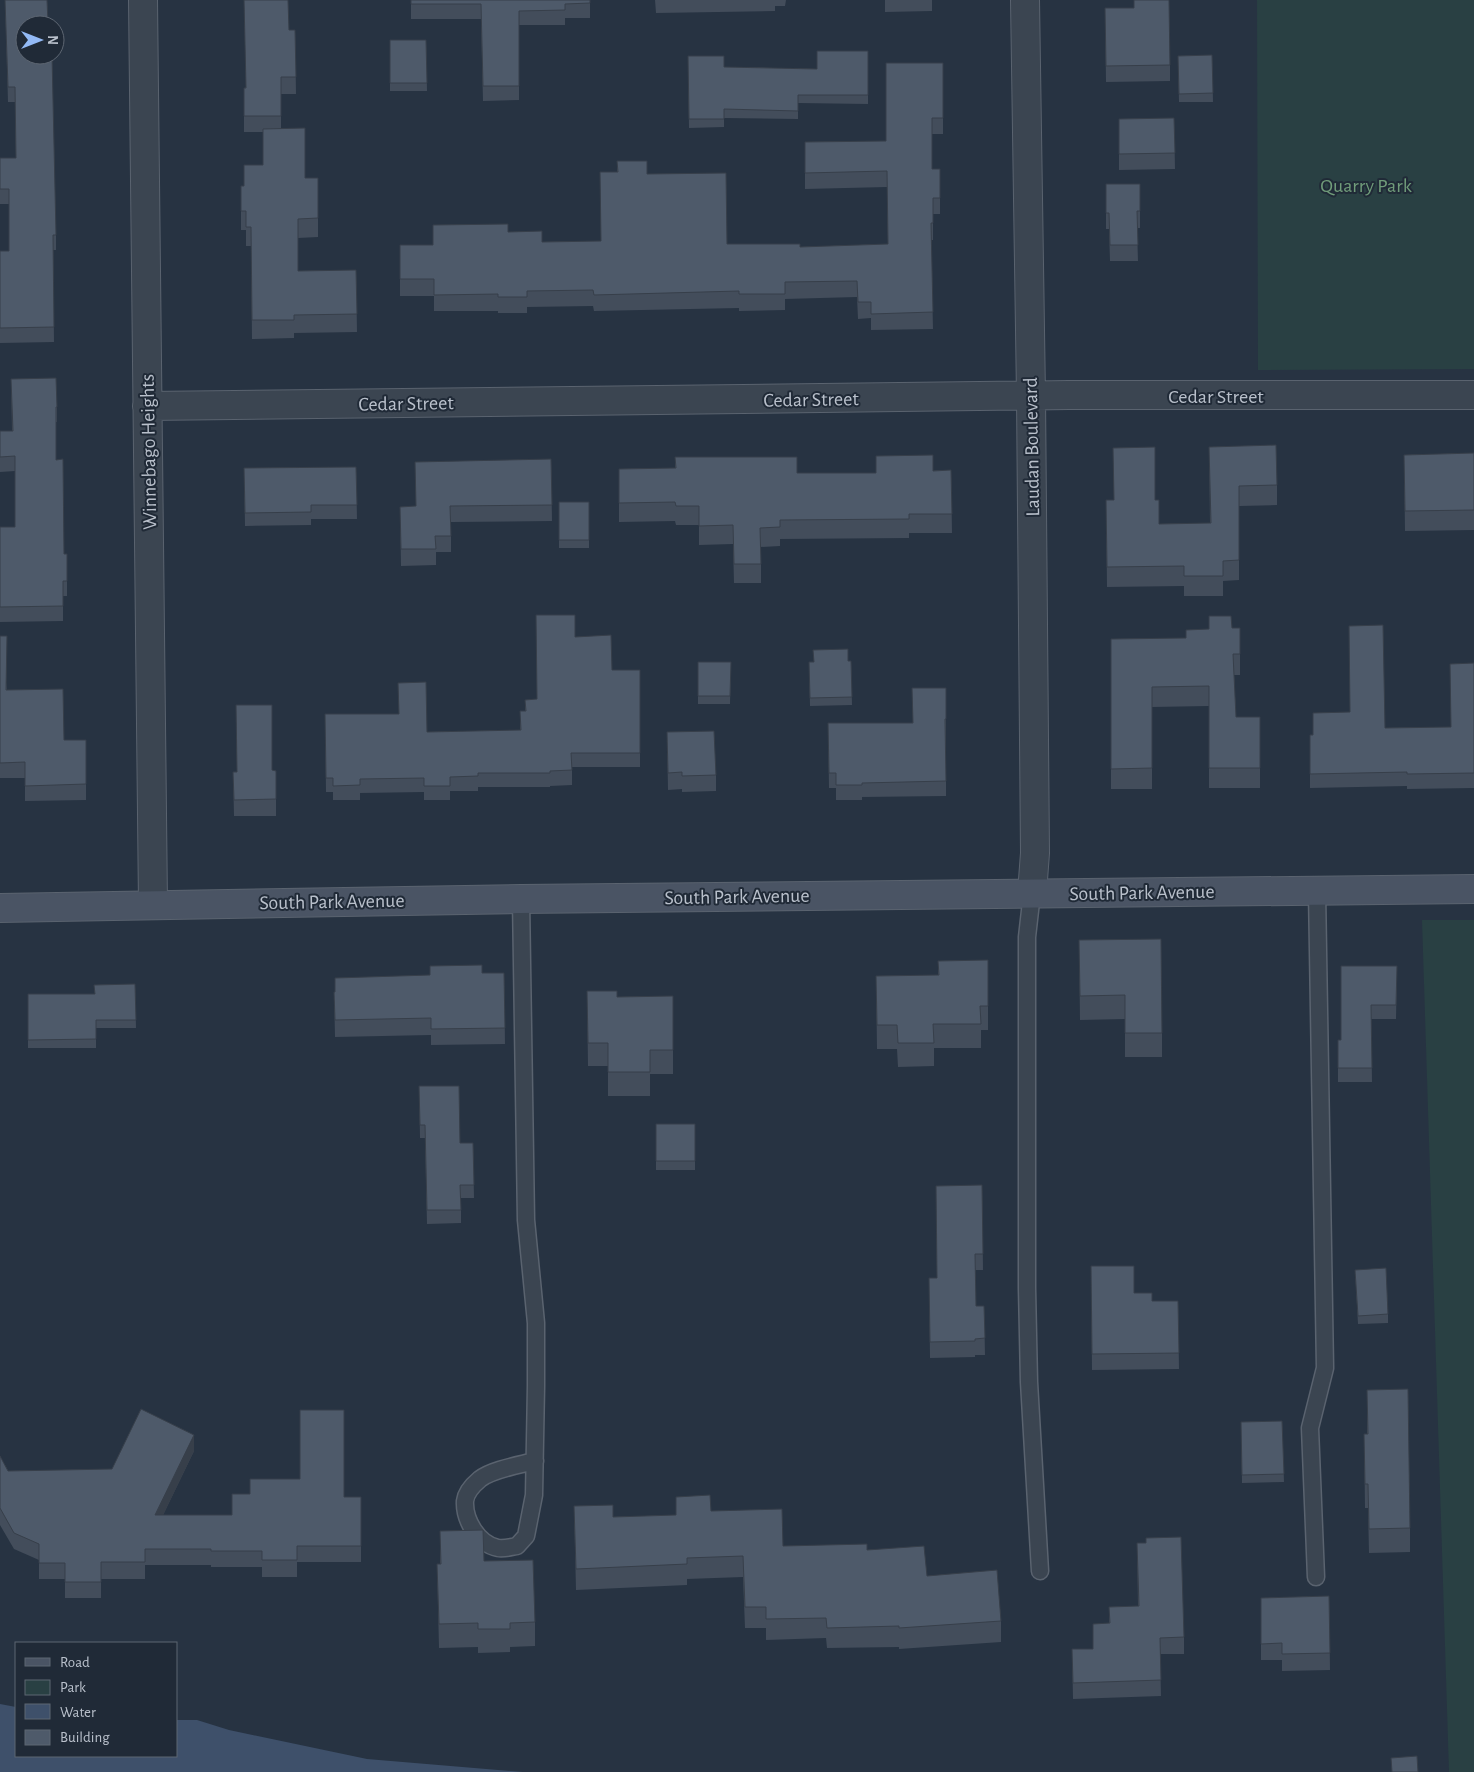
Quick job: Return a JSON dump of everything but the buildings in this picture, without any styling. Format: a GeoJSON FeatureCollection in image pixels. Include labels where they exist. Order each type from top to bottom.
{"type":"FeatureCollection","features":[{"type":"Feature","properties":{"kind":"main road","name":"South Park Avenue"},"geometry":{"type":"LineString","coordinates":[[0,908],[520,899],[1474,889]]}},
{"type":"Feature","properties":{"kind":"street","name":"Winnebago Heights"},"geometry":{"type":"LineString","coordinates":[[143,0],[153,904]]}},
{"type":"Feature","properties":{"kind":"street","name":"Laudan Boulevard"},"geometry":{"type":"LineString","coordinates":[[1024,0],[1031,396],[1035,853],[1032,894]]}},
{"type":"Feature","properties":{"kind":"street","name":"Cedar Street"},"geometry":{"type":"LineString","coordinates":[[148,406],[1031,396],[1474,395]]}},
{"type":"Feature","properties":{"kind":"lane"},"geometry":{"type":"LineString","coordinates":[[1316,1577],[1310,1428],[1325,1368],[1317,891]]}},
{"type":"Feature","properties":{"kind":"lane"},"geometry":{"type":"LineString","coordinates":[[1032,894],[1027,937],[1027,1288],[1029,1382],[1040,1571]]}},
{"type":"Feature","properties":{"kind":"lane"},"geometry":{"type":"LineString","coordinates":[[520,899],[526,1220],[536,1322],[535,1461],[534,1495],[526,1536],[517,1546],[498,1548],[486,1543],[476,1534],[468,1518],[465,1500],[470,1490],[482,1478],[502,1469],[535,1461]]}},
{"type":"Feature","properties":{"kind":"green space","name":"Quarry Park"},"geometry":{"type":"Polygon","coordinates":[[[1257,0],[1474,0],[1474,369],[1258,370],[1257,0]]]}},
{"type":"Feature","properties":{"kind":"green space"},"geometry":{"type":"Polygon","coordinates":[[[1422,920],[1474,920],[1474,1772],[1449,1772],[1422,920]]]}},
{"type":"Feature","properties":{"kind":"water"},"geometry":{"type":"Polygon","coordinates":[[[0,1704],[15,1707],[15,1757],[178,1757],[178,1720],[197,1720],[229,1730],[367,1759],[523,1772],[0,1772],[0,1704]]]}}]}
